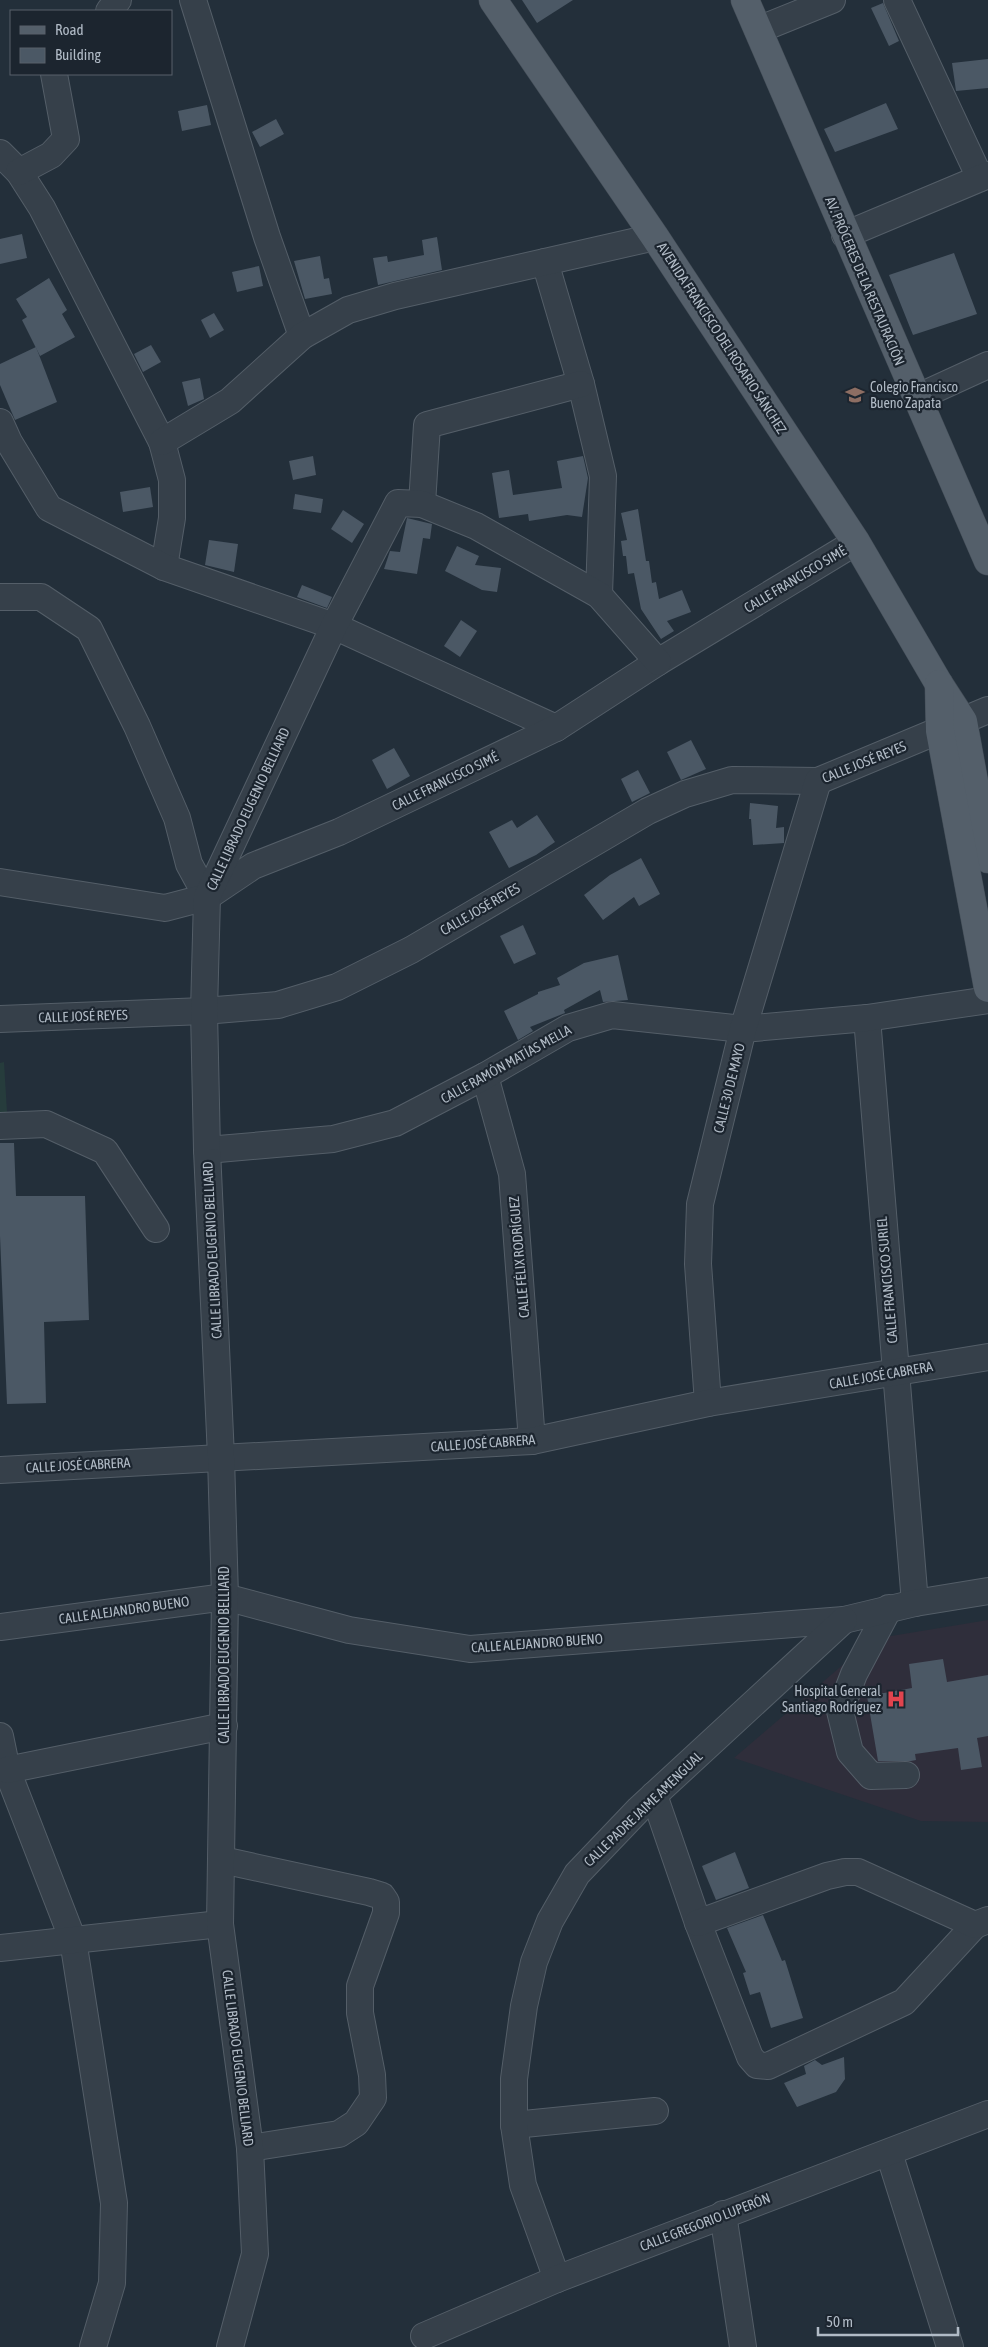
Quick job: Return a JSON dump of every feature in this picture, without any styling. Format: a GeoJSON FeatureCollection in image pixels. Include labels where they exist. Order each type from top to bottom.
{"type":"FeatureCollection","features":[{"type":"Feature","properties":{"kind":"main road","name":"AVENIDA FRANCISCO DEL ROSARIO SÁNCHEZ"},"geometry":{"type":"LineString","coordinates":[[493,0],[655,237],[856,542],[938,684],[952,726],[988,859]]}},
{"type":"Feature","properties":{"kind":"main road","name":"AV. PRÓCERES DE LA RESTAURACIÓN"},"geometry":{"type":"LineString","coordinates":[[745,0],[845,235],[987,556]]}},
{"type":"Feature","properties":{"kind":"main road","name":"AVENIDA FRANCISCO DEL ROSARIO SÁNCHEZ"},"geometry":{"type":"LineString","coordinates":[[952,726],[988,988]]}},
{"type":"Feature","properties":{"kind":"street"},"geometry":{"type":"LineString","coordinates":[[110,10],[118,0]]}},
{"type":"Feature","properties":{"kind":"street"},"geometry":{"type":"LineString","coordinates":[[193,0],[267,238],[302,336]]}},
{"type":"Feature","properties":{"kind":"street"},"geometry":{"type":"LineString","coordinates":[[758,30],[832,0]]}},
{"type":"Feature","properties":{"kind":"street"},"geometry":{"type":"LineString","coordinates":[[845,235],[984,176],[897,0]]}},
{"type":"Feature","properties":{"kind":"street"},"geometry":{"type":"LineString","coordinates":[[19,172],[51,155],[66,138],[54,75]]}},
{"type":"Feature","properties":{"kind":"street"},"geometry":{"type":"LineString","coordinates":[[0,152],[19,172],[42,208],[162,442],[172,480],[172,518],[164,567]]}},
{"type":"Feature","properties":{"kind":"street"},"geometry":{"type":"LineString","coordinates":[[162,442],[230,401],[302,336],[348,310],[395,296],[655,237]]}},
{"type":"Feature","properties":{"kind":"street"},"geometry":{"type":"LineString","coordinates":[[545,262],[581,384],[603,476],[599,595]]}},
{"type":"Feature","properties":{"kind":"street"},"geometry":{"type":"LineString","coordinates":[[916,398],[988,365]]}},
{"type":"Feature","properties":{"kind":"street"},"geometry":{"type":"LineString","coordinates":[[422,504],[427,425],[581,384]]}},
{"type":"Feature","properties":{"kind":"street"},"geometry":{"type":"LineString","coordinates":[[0,422],[9,442],[49,508],[164,567],[334,626],[556,728]]}},
{"type":"Feature","properties":{"kind":"street","name":"CALLE LIBRADO EUGENIO BELLIARD"},"geometry":{"type":"LineString","coordinates":[[230,2347],[254,2254],[250,2148],[220,1924],[225,1597],[221,1457],[207,1150],[204,1011],[207,897],[334,626],[398,503],[422,504],[476,526],[599,595],[658,662]]}},
{"type":"Feature","properties":{"kind":"street","name":"CALLE FRANCISCO SIMÉ"},"geometry":{"type":"LineString","coordinates":[[0,882],[165,908],[207,897],[253,866],[339,832],[556,728],[658,662],[856,542]]}},
{"type":"Feature","properties":{"kind":"street"},"geometry":{"type":"LineString","coordinates":[[0,597],[41,597],[89,629],[137,726],[174,810],[189,864],[207,897]]}},
{"type":"Feature","properties":{"kind":"street","name":"CALLE JOSÉ REYES"},"geometry":{"type":"LineString","coordinates":[[0,1019],[204,1011],[278,1005],[338,987],[411,950],[648,811],[684,794],[732,780],[818,781],[988,710]]}},
{"type":"Feature","properties":{"kind":"street","name":"CALLE 30 DE MAYO"},"geometry":{"type":"LineString","coordinates":[[708,1403],[698,1264],[700,1204],[743,1029],[818,781]]}},
{"type":"Feature","properties":{"kind":"street","name":"CALLE RAMÓN MATÍAS MELLA"},"geometry":{"type":"LineString","coordinates":[[207,1150],[333,1139],[395,1123],[485,1076],[568,1028],[612,1015],[743,1029],[867,1018],[988,1000]]}},
{"type":"Feature","properties":{"kind":"street","name":"CALLE FRANCISCO SURIEL"},"geometry":{"type":"LineString","coordinates":[[867,1018],[915,1602]]}},
{"type":"Feature","properties":{"kind":"street","name":"CALLE FÉLIX RODRÍGUEZ"},"geometry":{"type":"LineString","coordinates":[[485,1076],[512,1174],[532,1441]]}},
{"type":"Feature","properties":{"kind":"street"},"geometry":{"type":"LineString","coordinates":[[0,1126],[46,1124],[104,1150],[156,1229]]}},
{"type":"Feature","properties":{"kind":"street","name":"CALLE JOSÉ CABRERA"},"geometry":{"type":"LineString","coordinates":[[0,1470],[532,1441],[708,1403],[895,1374],[988,1357]]}},
{"type":"Feature","properties":{"kind":"street","name":"CALLE ALEJANDRO BUENO"},"geometry":{"type":"LineString","coordinates":[[0,1627],[225,1597],[349,1630],[470,1648],[844,1620],[915,1602],[988,1591]]}},
{"type":"Feature","properties":{"kind":"street"},"geometry":{"type":"LineString","coordinates":[[889,1608],[854,1674],[840,1711],[850,1752],[871,1776],[906,1775]]}},
{"type":"Feature","properties":{"kind":"street","name":"CALLE PADRE JAIME AMENGUAL"},"geometry":{"type":"LineString","coordinates":[[558,2279],[523,2185],[514,2125],[514,2079],[524,2006],[534,1962],[550,1922],[577,1874],[654,1795],[844,1620]]}},
{"type":"Feature","properties":{"kind":"street"},"geometry":{"type":"LineString","coordinates":[[7,1770],[224,1726]]}},
{"type":"Feature","properties":{"kind":"street"},"geometry":{"type":"LineString","coordinates":[[0,1736],[7,1770],[73,1940],[114,2203],[112,2284],[93,2347]]}},
{"type":"Feature","properties":{"kind":"street"},"geometry":{"type":"LineString","coordinates":[[654,1795],[698,1923],[750,2057],[757,2065],[768,2066],[904,2002],[982,1923],[858,1872],[851,1872],[827,1876],[698,1923]]}},
{"type":"Feature","properties":{"kind":"street"},"geometry":{"type":"LineString","coordinates":[[222,1860],[376,1894],[382,1896],[386,1902],[386,1913],[360,1986],[360,2013],[372,2075],[372,2098],[356,2123],[339,2134],[250,2148]]}},
{"type":"Feature","properties":{"kind":"street"},"geometry":{"type":"LineString","coordinates":[[0,1948],[220,1924]]}},
{"type":"Feature","properties":{"kind":"street"},"geometry":{"type":"LineString","coordinates":[[514,2125],[655,2111]]}},
{"type":"Feature","properties":{"kind":"street","name":"CALLE GREGORIO LUPERÓN"},"geometry":{"type":"LineString","coordinates":[[424,2336],[558,2279],[723,2214],[889,2153],[988,2114]]}},
{"type":"Feature","properties":{"kind":"street"},"geometry":{"type":"LineString","coordinates":[[889,2153],[950,2347]]}},
{"type":"Feature","properties":{"kind":"street"},"geometry":{"type":"LineString","coordinates":[[723,2214],[743,2347]]}},
{"type":"Feature","properties":{"kind":"shaded area","name":"Hospital General Santiago Rodríguez"},"geometry":{"type":"Polygon","coordinates":[[[988,1620],[988,1822],[921,1821],[734,1758],[873,1639],[988,1620]]]}},
{"type":"Feature","properties":{"kind":"green space"},"geometry":{"type":"Polygon","coordinates":[[[4,1062],[7,1112],[0,1112],[0,1063],[4,1062]]]}},
{"type":"Feature","properties":{"kind":"building"},"geometry":{"type":"Polygon","coordinates":[[[522,0],[573,0],[537,23],[522,0]]]}},
{"type":"Feature","properties":{"kind":"building"},"geometry":{"type":"Polygon","coordinates":[[[883,3],[899,41],[889,46],[871,8],[883,3]]]}},
{"type":"Feature","properties":{"kind":"building"},"geometry":{"type":"Polygon","coordinates":[[[988,59],[988,88],[956,91],[952,63],[988,59]]]}},
{"type":"Feature","properties":{"kind":"building"},"geometry":{"type":"Polygon","coordinates":[[[886,103],[898,129],[835,152],[824,129],[886,103]]]}},
{"type":"Feature","properties":{"kind":"building"},"geometry":{"type":"Polygon","coordinates":[[[207,105],[211,125],[182,131],[178,111],[207,105]]]}},
{"type":"Feature","properties":{"kind":"building"},"geometry":{"type":"Polygon","coordinates":[[[276,119],[284,134],[260,147],[252,132],[276,119]]]}},
{"type":"Feature","properties":{"kind":"building"},"geometry":{"type":"Polygon","coordinates":[[[22,234],[27,258],[0,264],[0,239],[22,234]]]}},
{"type":"Feature","properties":{"kind":"building"},"geometry":{"type":"Polygon","coordinates":[[[437,237],[442,270],[378,285],[373,258],[387,256],[388,262],[424,255],[422,240],[437,237]]]}},
{"type":"Feature","properties":{"kind":"building"},"geometry":{"type":"Polygon","coordinates":[[[954,253],[977,314],[913,335],[889,275],[954,253]]]}},
{"type":"Feature","properties":{"kind":"building"},"geometry":{"type":"Polygon","coordinates":[[[320,256],[324,279],[329,278],[332,294],[305,299],[294,261],[320,256]]]}},
{"type":"Feature","properties":{"kind":"building"},"geometry":{"type":"Polygon","coordinates":[[[259,266],[263,286],[237,292],[232,272],[259,266]]]}},
{"type":"Feature","properties":{"kind":"building"},"geometry":{"type":"Polygon","coordinates":[[[49,278],[67,310],[62,314],[75,337],[40,356],[22,320],[27,317],[16,299],[49,278]]]}},
{"type":"Feature","properties":{"kind":"building"},"geometry":{"type":"Polygon","coordinates":[[[214,313],[224,330],[210,338],[201,320],[214,313]]]}},
{"type":"Feature","properties":{"kind":"building"},"geometry":{"type":"Polygon","coordinates":[[[151,345],[161,362],[143,372],[134,354],[151,345]]]}},
{"type":"Feature","properties":{"kind":"building"},"geometry":{"type":"Polygon","coordinates":[[[36,347],[57,402],[15,420],[0,385],[0,364],[36,347]]]}},
{"type":"Feature","properties":{"kind":"building"},"geometry":{"type":"Polygon","coordinates":[[[200,378],[204,399],[188,406],[182,382],[200,378]]]}},
{"type":"Feature","properties":{"kind":"building"},"geometry":{"type":"Polygon","coordinates":[[[313,456],[316,475],[293,480],[289,461],[313,456]]]}},
{"type":"Feature","properties":{"kind":"building"},"geometry":{"type":"Polygon","coordinates":[[[583,456],[588,478],[582,517],[567,515],[529,521],[528,514],[499,518],[492,473],[509,470],[513,495],[562,488],[557,461],[583,456]]]}},
{"type":"Feature","properties":{"kind":"building"},"geometry":{"type":"Polygon","coordinates":[[[150,487],[153,507],[123,512],[120,492],[150,487]]]}},
{"type":"Feature","properties":{"kind":"building"},"geometry":{"type":"Polygon","coordinates":[[[295,494],[323,499],[321,513],[293,509],[295,494]]]}},
{"type":"Feature","properties":{"kind":"building"},"geometry":{"type":"Polygon","coordinates":[[[638,509],[646,561],[649,561],[652,583],[656,582],[659,599],[682,590],[691,612],[667,621],[674,631],[661,639],[641,609],[634,573],[628,574],[626,556],[623,556],[621,541],[627,540],[621,513],[638,509]]]}},
{"type":"Feature","properties":{"kind":"building"},"geometry":{"type":"Polygon","coordinates":[[[343,510],[364,524],[352,543],[331,529],[343,510]]]}},
{"type":"Feature","properties":{"kind":"building"},"geometry":{"type":"Polygon","coordinates":[[[407,518],[432,524],[430,539],[423,538],[417,574],[384,569],[390,551],[400,552],[407,518]]]}},
{"type":"Feature","properties":{"kind":"building"},"geometry":{"type":"Polygon","coordinates":[[[209,540],[238,544],[234,572],[205,565],[209,540]]]}},
{"type":"Feature","properties":{"kind":"building"},"geometry":{"type":"Polygon","coordinates":[[[457,546],[479,556],[475,565],[501,568],[497,592],[482,590],[445,571],[457,546]]]}},
{"type":"Feature","properties":{"kind":"building"},"geometry":{"type":"Polygon","coordinates":[[[302,585],[332,597],[327,608],[297,597],[302,585]]]}},
{"type":"Feature","properties":{"kind":"building"},"geometry":{"type":"Polygon","coordinates":[[[461,620],[477,631],[460,657],[444,646],[461,620]]]}},
{"type":"Feature","properties":{"kind":"building"},"geometry":{"type":"Polygon","coordinates":[[[691,740],[706,769],[681,780],[667,752],[691,740]]]}},
{"type":"Feature","properties":{"kind":"building"},"geometry":{"type":"Polygon","coordinates":[[[394,748],[410,776],[387,789],[372,760],[394,748]]]}},
{"type":"Feature","properties":{"kind":"building"},"geometry":{"type":"Polygon","coordinates":[[[638,770],[650,793],[632,802],[621,779],[638,770]]]}},
{"type":"Feature","properties":{"kind":"building"},"geometry":{"type":"Polygon","coordinates":[[[750,803],[778,806],[776,828],[784,827],[784,843],[753,845],[751,819],[749,819],[750,803]]]}},
{"type":"Feature","properties":{"kind":"building"},"geometry":{"type":"Polygon","coordinates":[[[537,815],[555,842],[536,855],[509,868],[489,832],[512,820],[517,828],[537,815]]]}},
{"type":"Feature","properties":{"kind":"building"},"geometry":{"type":"Polygon","coordinates":[[[641,858],[660,894],[639,906],[634,897],[603,920],[584,895],[610,875],[641,858]]]}},
{"type":"Feature","properties":{"kind":"building"},"geometry":{"type":"Polygon","coordinates":[[[523,925],[536,954],[514,964],[500,936],[523,925]]]}},
{"type":"Feature","properties":{"kind":"building"},"geometry":{"type":"Polygon","coordinates":[[[618,955],[628,1000],[603,1002],[600,990],[564,1010],[565,1013],[530,1027],[533,1031],[518,1040],[504,1011],[538,994],[538,992],[560,985],[557,978],[584,963],[618,955]]]}},
{"type":"Feature","properties":{"kind":"building"},"geometry":{"type":"Polygon","coordinates":[[[0,1143],[14,1143],[16,1196],[85,1196],[89,1320],[44,1322],[46,1403],[7,1404],[0,1236],[0,1143]]]}},
{"type":"Feature","properties":{"kind":"building"},"geometry":{"type":"Polygon","coordinates":[[[943,1659],[947,1682],[988,1675],[988,1736],[977,1738],[982,1767],[961,1770],[958,1748],[915,1754],[916,1760],[911,1761],[878,1761],[867,1696],[912,1688],[909,1664],[943,1659]]]}},
{"type":"Feature","properties":{"kind":"building"},"geometry":{"type":"Polygon","coordinates":[[[735,1852],[749,1888],[716,1900],[702,1866],[735,1852]]]}},
{"type":"Feature","properties":{"kind":"building"},"geometry":{"type":"Polygon","coordinates":[[[763,1915],[782,1961],[785,1960],[803,2018],[771,2028],[760,1992],[750,1995],[743,1973],[746,1972],[727,1928],[763,1915]]]}},
{"type":"Feature","properties":{"kind":"building"},"geometry":{"type":"Polygon","coordinates":[[[844,2057],[845,2079],[836,2092],[797,2107],[784,2083],[806,2074],[804,2066],[815,2060],[822,2065],[844,2057]]]}},
{"type":"Feature","properties":{"kind":"place","name":"Colegio Francisco Bueno Zapata"},"geometry":{"type":"Point","coordinates":[855,395]}},
{"type":"Feature","properties":{"kind":"place","name":"Hospital General Santiago Rodríguez"},"geometry":{"type":"Point","coordinates":[896,1699]}}]}
